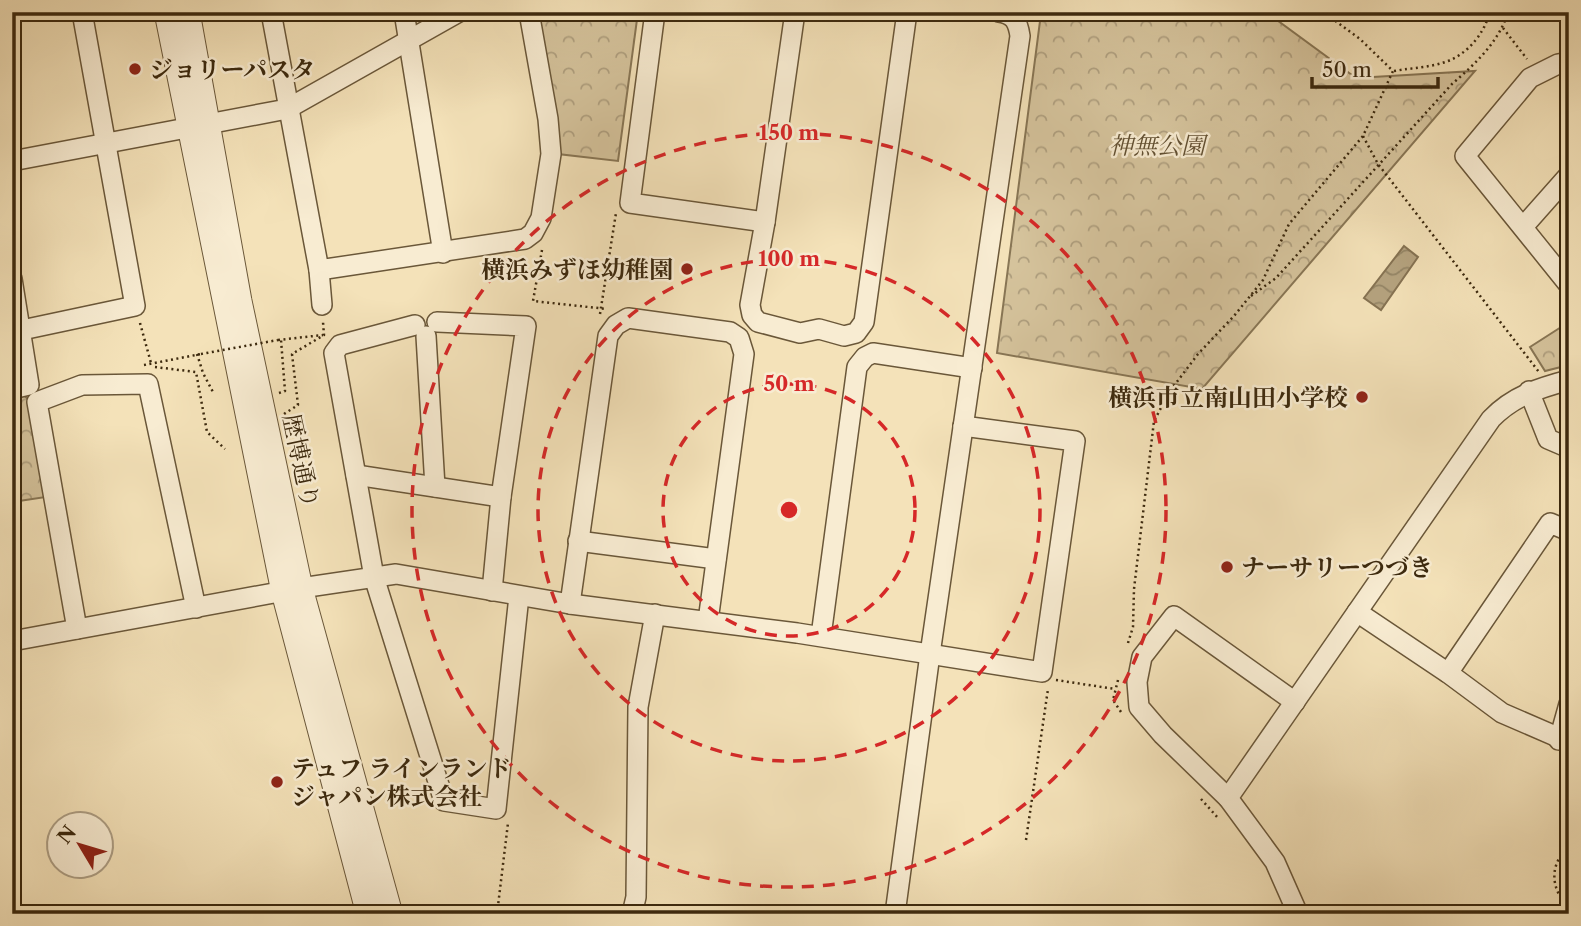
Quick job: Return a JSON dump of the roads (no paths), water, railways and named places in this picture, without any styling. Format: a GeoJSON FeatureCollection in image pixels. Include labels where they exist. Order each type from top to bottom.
{"type":"FeatureCollection","features":[{"type":"Feature","properties":{"kind":"street"},"geometry":{"type":"LineString","coordinates":[[22,331],[135,306],[82,12]]}},
{"type":"Feature","properties":{"kind":"street","name":"歴博通り"},"geometry":{"type":"LineString","coordinates":[[166,12],[199,124],[292,590],[368,914]]}},
{"type":"Feature","properties":{"kind":"street","name":"歴博通り"},"geometry":{"type":"LineString","coordinates":[[188,12],[199,124]]}},
{"type":"Feature","properties":{"kind":"street"},"geometry":{"type":"LineString","coordinates":[[271,12],[319,270],[322,305]]}},
{"type":"Feature","properties":{"kind":"street"},"geometry":{"type":"LineString","coordinates":[[404,12],[443,253]]}},
{"type":"Feature","properties":{"kind":"street"},"geometry":{"type":"LineString","coordinates":[[12,161],[287,109],[458,12]]}},
{"type":"Feature","properties":{"kind":"street"},"geometry":{"type":"LineString","coordinates":[[319,270],[524,239],[533,233],[541,218],[551,153],[548,119],[529,12]]}},
{"type":"Feature","properties":{"kind":"street"},"geometry":{"type":"LineString","coordinates":[[655,12],[630,203],[765,222]]}},
{"type":"Feature","properties":{"kind":"street"},"geometry":{"type":"LineString","coordinates":[[795,12],[765,222],[750,305],[752,315],[758,322],[800,332],[819,329],[844,336],[856,333],[864,322],[907,12]]}},
{"type":"Feature","properties":{"kind":"street"},"geometry":{"type":"LineString","coordinates":[[895,914],[1020,36],[1018,23],[1012,15]]}},
{"type":"Feature","properties":{"kind":"street"},"geometry":{"type":"LineString","coordinates":[[1569,62],[1558,64],[1530,78],[1465,156],[1569,285]]}},
{"type":"Feature","properties":{"kind":"street"},"geometry":{"type":"LineString","coordinates":[[1523,227],[1569,175]]}},
{"type":"Feature","properties":{"kind":"street"},"geometry":{"type":"LineString","coordinates":[[12,279],[29,385],[12,389]]}},
{"type":"Feature","properties":{"kind":"street"},"geometry":{"type":"LineString","coordinates":[[570,604],[608,336],[617,325],[628,318],[730,332],[739,338],[744,354],[708,621]]}},
{"type":"Feature","properties":{"kind":"street"},"geometry":{"type":"LineString","coordinates":[[492,591],[501,497],[526,326],[426,328],[332,340],[374,577],[444,801],[496,809],[519,596]]}},
{"type":"Feature","properties":{"kind":"street"},"geometry":{"type":"LineString","coordinates":[[426,328],[435,487]]}},
{"type":"Feature","properties":{"kind":"street"},"geometry":{"type":"LineString","coordinates":[[821,636],[857,366],[873,353],[972,368]]}},
{"type":"Feature","properties":{"kind":"street"},"geometry":{"type":"LineString","coordinates":[[1228,798],[1491,419],[1505,405],[1529,391],[1559,382]]}},
{"type":"Feature","properties":{"kind":"street"},"geometry":{"type":"LineString","coordinates":[[77,629],[37,402],[82,385],[148,384],[196,608]]}},
{"type":"Feature","properties":{"kind":"street"},"geometry":{"type":"LineString","coordinates":[[1529,391],[1548,439],[1569,448]]}},
{"type":"Feature","properties":{"kind":"street"},"geometry":{"type":"LineString","coordinates":[[12,641],[292,590],[396,574],[570,604],[821,636],[1042,672],[1075,440],[963,426]]}},
{"type":"Feature","properties":{"kind":"street"},"geometry":{"type":"LineString","coordinates":[[356,475],[501,497]]}},
{"type":"Feature","properties":{"kind":"street"},"geometry":{"type":"LineString","coordinates":[[1448,673],[1550,523],[1569,531]]}},
{"type":"Feature","properties":{"kind":"street"},"geometry":{"type":"LineString","coordinates":[[578,541],[716,559]]}},
{"type":"Feature","properties":{"kind":"street","name":"歴博通り"},"geometry":{"type":"LineString","coordinates":[[292,590],[391,914]]}},
{"type":"Feature","properties":{"kind":"street"},"geometry":{"type":"LineString","coordinates":[[1357,612],[1502,713],[1564,741],[1569,704]]}},
{"type":"Feature","properties":{"kind":"street"},"geometry":{"type":"LineString","coordinates":[[632,914],[636,897],[638,707],[655,614]]}},
{"type":"Feature","properties":{"kind":"street"},"geometry":{"type":"LineString","coordinates":[[1295,702],[1174,616],[1142,657],[1137,682],[1139,708],[1228,798],[1275,862],[1298,914]]}},
{"type":"Feature","properties":{"kind":"water"},"geometry":{"type":"Polygon","coordinates":[[[1404,246],[1418,257],[1381,310],[1364,298],[1404,246]]]}},
{"type":"Feature","properties":{"kind":"place","name":"ジョリーパスタ"},"geometry":{"type":"Point","coordinates":[135,69]}},
{"type":"Feature","properties":{"kind":"place","name":"横浜みずほ幼稚園"},"geometry":{"type":"Point","coordinates":[687,269]}},
{"type":"Feature","properties":{"kind":"place","name":"横浜市立南山田小学校"},"geometry":{"type":"Point","coordinates":[1362,397]}},
{"type":"Feature","properties":{"kind":"place","name":"ナーサリーつづき"},"geometry":{"type":"Point","coordinates":[1227,567]}},
{"type":"Feature","properties":{"kind":"place","name":"テュフ ラインランド ジャパン株式会社"},"geometry":{"type":"Point","coordinates":[277,782]}},
{"type":"Feature","properties":{"kind":"park label","name":"神無公園"},"geometry":{"type":"Point","coordinates":[1157,145]}}]}
